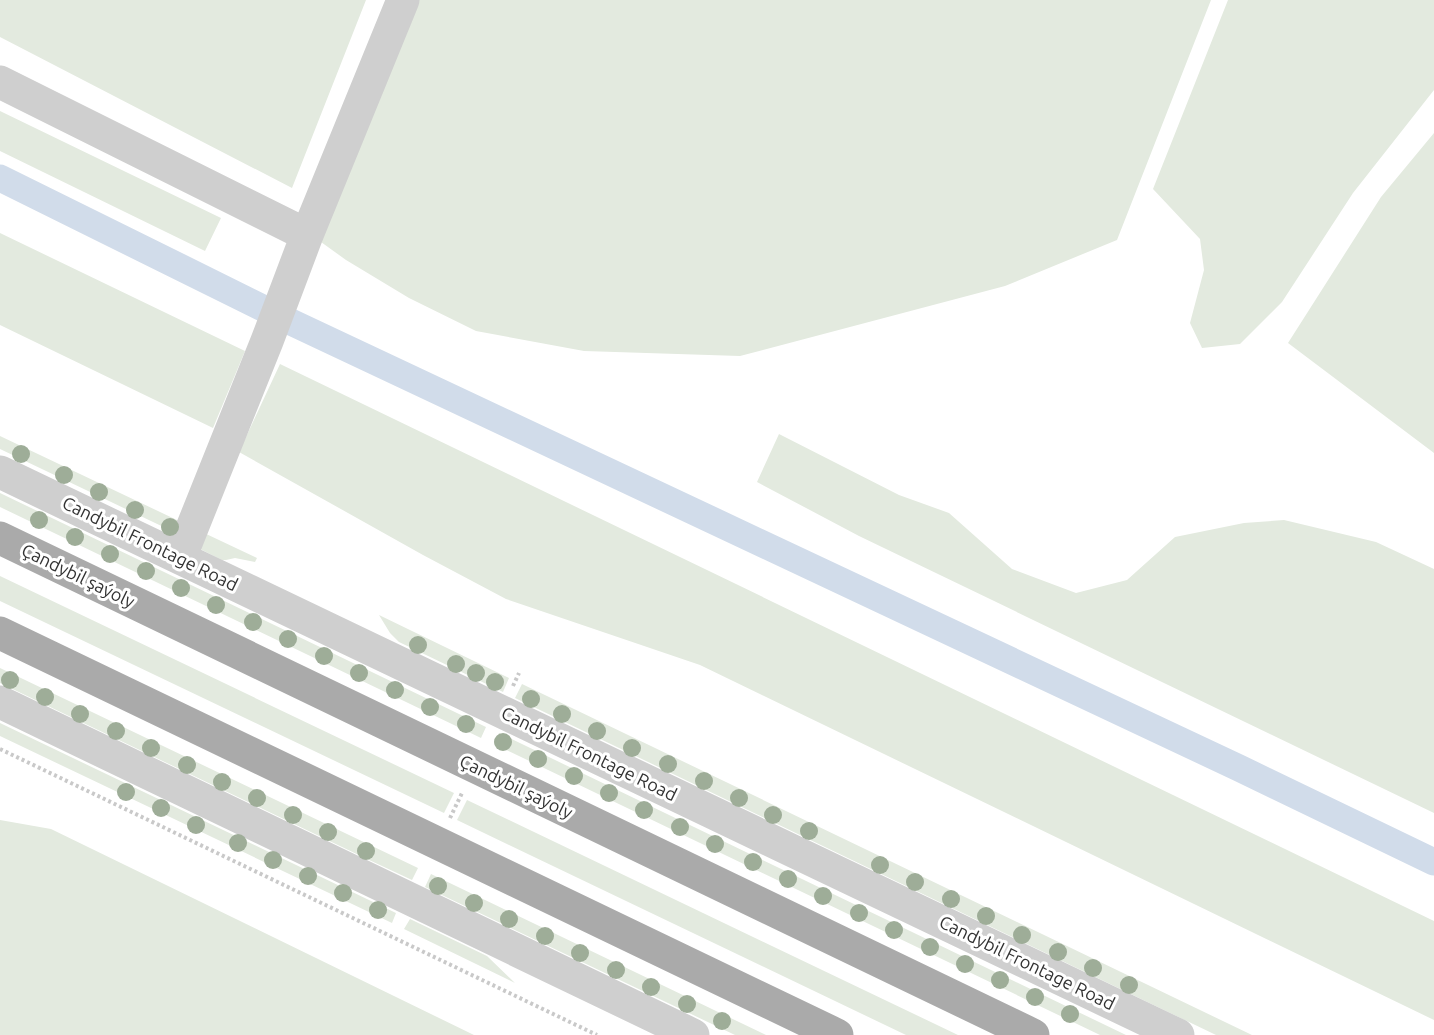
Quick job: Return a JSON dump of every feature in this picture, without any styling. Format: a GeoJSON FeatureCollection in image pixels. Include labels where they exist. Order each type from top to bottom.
{"type":"FeatureCollection","features":[{"type":"Feature","properties":{"kind":"main road","name":"Çandybil şaýoly"},"geometry":{"type":"LineString","coordinates":[[0,538],[1033,1035]]}},
{"type":"Feature","properties":{"kind":"main road"},"geometry":{"type":"LineString","coordinates":[[0,633],[837,1035]]}},
{"type":"Feature","properties":{"kind":"street"},"geometry":{"type":"LineString","coordinates":[[180,558],[267,341],[307,234],[403,0]]}},
{"type":"Feature","properties":{"kind":"street"},"geometry":{"type":"LineString","coordinates":[[0,82],[307,234]]}},
{"type":"Feature","properties":{"kind":"street","name":"Candybil Frontage Road"},"geometry":{"type":"LineString","coordinates":[[0,472],[1178,1035]]}},
{"type":"Feature","properties":{"kind":"street"},"geometry":{"type":"LineString","coordinates":[[0,702],[693,1035]]}},
{"type":"Feature","properties":{"kind":"path"},"geometry":{"type":"LineString","coordinates":[[501,712],[519,673]]}},
{"type":"Feature","properties":{"kind":"path"},"geometry":{"type":"LineString","coordinates":[[0,749],[597,1035]]}},
{"type":"Feature","properties":{"kind":"path"},"geometry":{"type":"LineString","coordinates":[[438,843],[475,767]]}},
{"type":"Feature","properties":{"kind":"path"},"geometry":{"type":"LineString","coordinates":[[393,937],[411,900]]}},
{"type":"Feature","properties":{"kind":"shaded area"},"geometry":{"type":"Polygon","coordinates":[[[0,0],[366,0],[292,188],[0,37],[0,0]]]}},
{"type":"Feature","properties":{"kind":"shaded area"},"geometry":{"type":"Polygon","coordinates":[[[417,0],[1211,0],[1117,240],[1005,286],[740,356],[584,351],[476,331],[409,298],[321,242],[417,0]]]}},
{"type":"Feature","properties":{"kind":"shaded area"},"geometry":{"type":"Polygon","coordinates":[[[1228,0],[1434,0],[1434,90],[1353,193],[1282,302],[1240,344],[1202,348],[1190,323],[1204,270],[1200,239],[1153,189],[1228,0]]]}},
{"type":"Feature","properties":{"kind":"shaded area"},"geometry":{"type":"Polygon","coordinates":[[[0,111],[221,218],[205,251],[0,151],[0,111]]]}},
{"type":"Feature","properties":{"kind":"shaded area"},"geometry":{"type":"Polygon","coordinates":[[[1434,133],[1434,453],[1288,343],[1381,197],[1434,133]]]}},
{"type":"Feature","properties":{"kind":"shaded area"},"geometry":{"type":"Polygon","coordinates":[[[0,233],[245,351],[213,428],[0,325],[0,233]]]}},
{"type":"Feature","properties":{"kind":"shaded area"},"geometry":{"type":"Polygon","coordinates":[[[280,364],[1434,921],[1434,1020],[700,665],[506,599],[239,452],[280,364]]]}},
{"type":"Feature","properties":{"kind":"shaded area"},"geometry":{"type":"Polygon","coordinates":[[[779,434],[899,495],[949,513],[1012,569],[1076,593],[1127,580],[1175,537],[1244,523],[1284,520],[1376,542],[1434,569],[1434,813],[859,536],[757,482],[779,434]]]}},
{"type":"Feature","properties":{"kind":"shaded area"},"geometry":{"type":"Polygon","coordinates":[[[0,436],[179,521],[174,532],[0,449],[0,436]]]}},
{"type":"Feature","properties":{"kind":"shaded area"},"geometry":{"type":"Polygon","coordinates":[[[0,493],[486,727],[481,738],[0,507],[0,493]]]}},
{"type":"Feature","properties":{"kind":"shaded area"},"geometry":{"type":"Polygon","coordinates":[[[202,532],[257,558],[255,562],[235,558],[222,560],[198,548],[202,532]]]}},
{"type":"Feature","properties":{"kind":"shaded area"},"geometry":{"type":"Polygon","coordinates":[[[0,576],[454,793],[444,813],[0,601],[0,576]]]}},
{"type":"Feature","properties":{"kind":"shaded area"},"geometry":{"type":"Polygon","coordinates":[[[379,615],[509,678],[503,692],[399,642],[390,633],[379,615]]]}},
{"type":"Feature","properties":{"kind":"shaded area"},"geometry":{"type":"Polygon","coordinates":[[[0,668],[418,868],[412,880],[367,859],[0,683],[0,668]]]}},
{"type":"Feature","properties":{"kind":"shaded area"},"geometry":{"type":"Polygon","coordinates":[[[522,684],[1252,1035],[1216,1035],[515,698],[522,684]]]}},
{"type":"Feature","properties":{"kind":"shaded area"},"geometry":{"type":"Polygon","coordinates":[[[0,723],[396,913],[392,923],[0,736],[0,723]]]}},
{"type":"Feature","properties":{"kind":"shaded area"},"geometry":{"type":"Polygon","coordinates":[[[499,733],[1126,1035],[1100,1035],[494,744],[499,733]]]}},
{"type":"Feature","properties":{"kind":"shaded area"},"geometry":{"type":"Polygon","coordinates":[[[467,800],[958,1035],[906,1035],[457,820],[467,800]]]}},
{"type":"Feature","properties":{"kind":"shaded area"},"geometry":{"type":"Polygon","coordinates":[[[0,820],[51,829],[474,1035],[0,1035],[0,820]]]}},
{"type":"Feature","properties":{"kind":"shaded area"},"geometry":{"type":"Polygon","coordinates":[[[431,874],[766,1035],[735,1035],[425,887],[431,874]]]}},
{"type":"Feature","properties":{"kind":"shaded area"},"geometry":{"type":"Polygon","coordinates":[[[410,919],[487,956],[515,983],[404,929],[410,919]]]}},
{"type":"Feature","properties":{"kind":"waterway"},"geometry":{"type":"LineString","coordinates":[[0,178],[293,323],[1434,862]]}}]}
